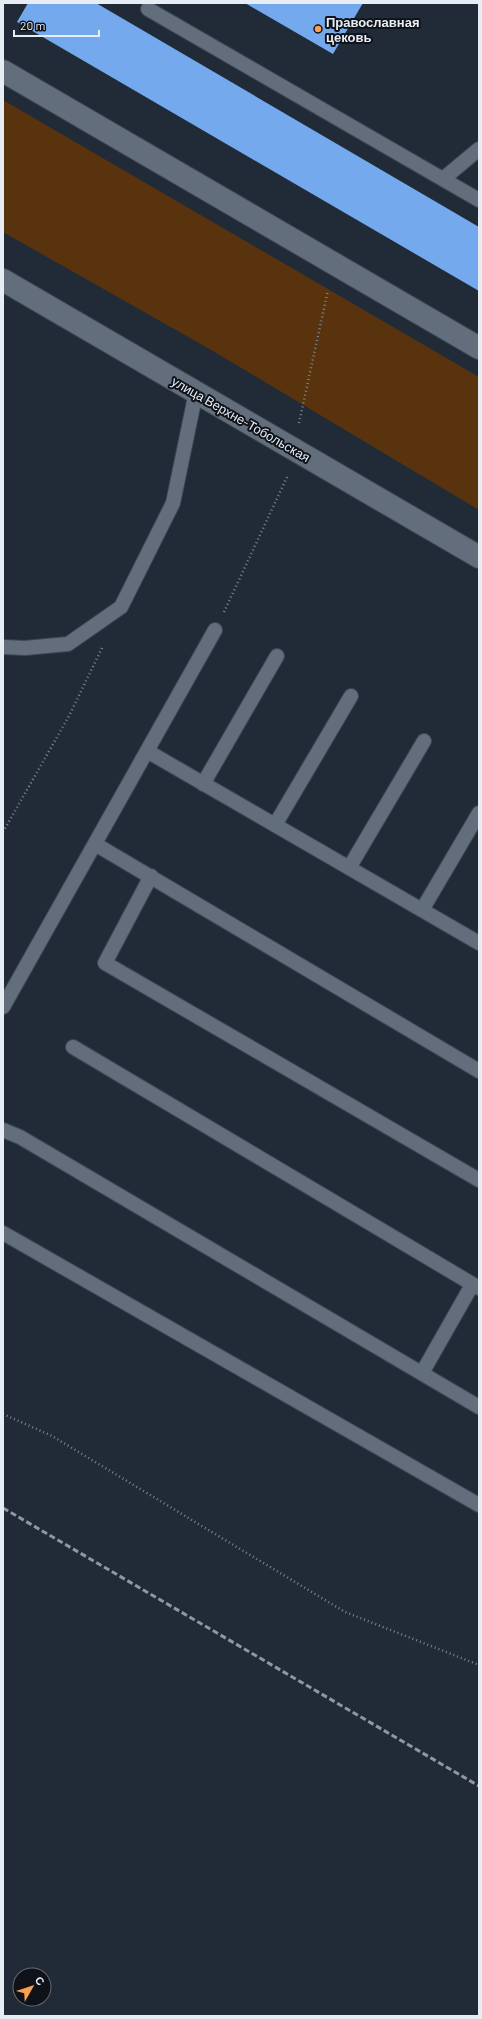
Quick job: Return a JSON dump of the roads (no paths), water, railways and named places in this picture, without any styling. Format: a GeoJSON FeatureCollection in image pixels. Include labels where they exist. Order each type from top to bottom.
{"type":"FeatureCollection","features":[{"type":"Feature","properties":{"kind":"street"},"geometry":{"type":"LineString","coordinates":[[3,71],[479,348]]}},
{"type":"Feature","properties":{"kind":"street","name":"улица Верхне-Тобольская"},"geometry":{"type":"LineString","coordinates":[[3,280],[479,557]]}},
{"type":"Feature","properties":{"kind":"lane"},"geometry":{"type":"LineString","coordinates":[[146,5],[479,200]]}},
{"type":"Feature","properties":{"kind":"lane"},"geometry":{"type":"LineString","coordinates":[[443,179],[479,149]]}},
{"type":"Feature","properties":{"kind":"lane"},"geometry":{"type":"LineString","coordinates":[[3,647],[25,648],[68,644],[121,607],[173,503],[196,392]]}},
{"type":"Feature","properties":{"kind":"lane"},"geometry":{"type":"LineString","coordinates":[[3,1007],[215,630]]}},
{"type":"Feature","properties":{"kind":"lane"},"geometry":{"type":"LineString","coordinates":[[203,784],[277,656]]}},
{"type":"Feature","properties":{"kind":"lane"},"geometry":{"type":"LineString","coordinates":[[275,825],[351,696]]}},
{"type":"Feature","properties":{"kind":"lane"},"geometry":{"type":"LineString","coordinates":[[350,868],[424,741]]}},
{"type":"Feature","properties":{"kind":"lane"},"geometry":{"type":"LineString","coordinates":[[147,751],[479,943]]}},
{"type":"Feature","properties":{"kind":"lane"},"geometry":{"type":"LineString","coordinates":[[422,910],[479,813]]}},
{"type":"Feature","properties":{"kind":"lane"},"geometry":{"type":"LineString","coordinates":[[95,844],[479,1071]]}},
{"type":"Feature","properties":{"kind":"lane"},"geometry":{"type":"LineString","coordinates":[[151,876],[105,963],[479,1180]]}},
{"type":"Feature","properties":{"kind":"lane"},"geometry":{"type":"LineString","coordinates":[[73,1047],[476,1287],[422,1373]]}},
{"type":"Feature","properties":{"kind":"lane"},"geometry":{"type":"LineString","coordinates":[[3,1130],[20,1137],[479,1407]]}},
{"type":"Feature","properties":{"kind":"lane"},"geometry":{"type":"LineString","coordinates":[[3,1232],[479,1505]]}},
{"type":"Feature","properties":{"kind":"railway"},"geometry":{"type":"LineString","coordinates":[[3,1508],[479,1786]]}},
{"type":"Feature","properties":{"kind":"place","name":"Православная цековь"},"geometry":{"type":"Point","coordinates":[318,29]}}]}
